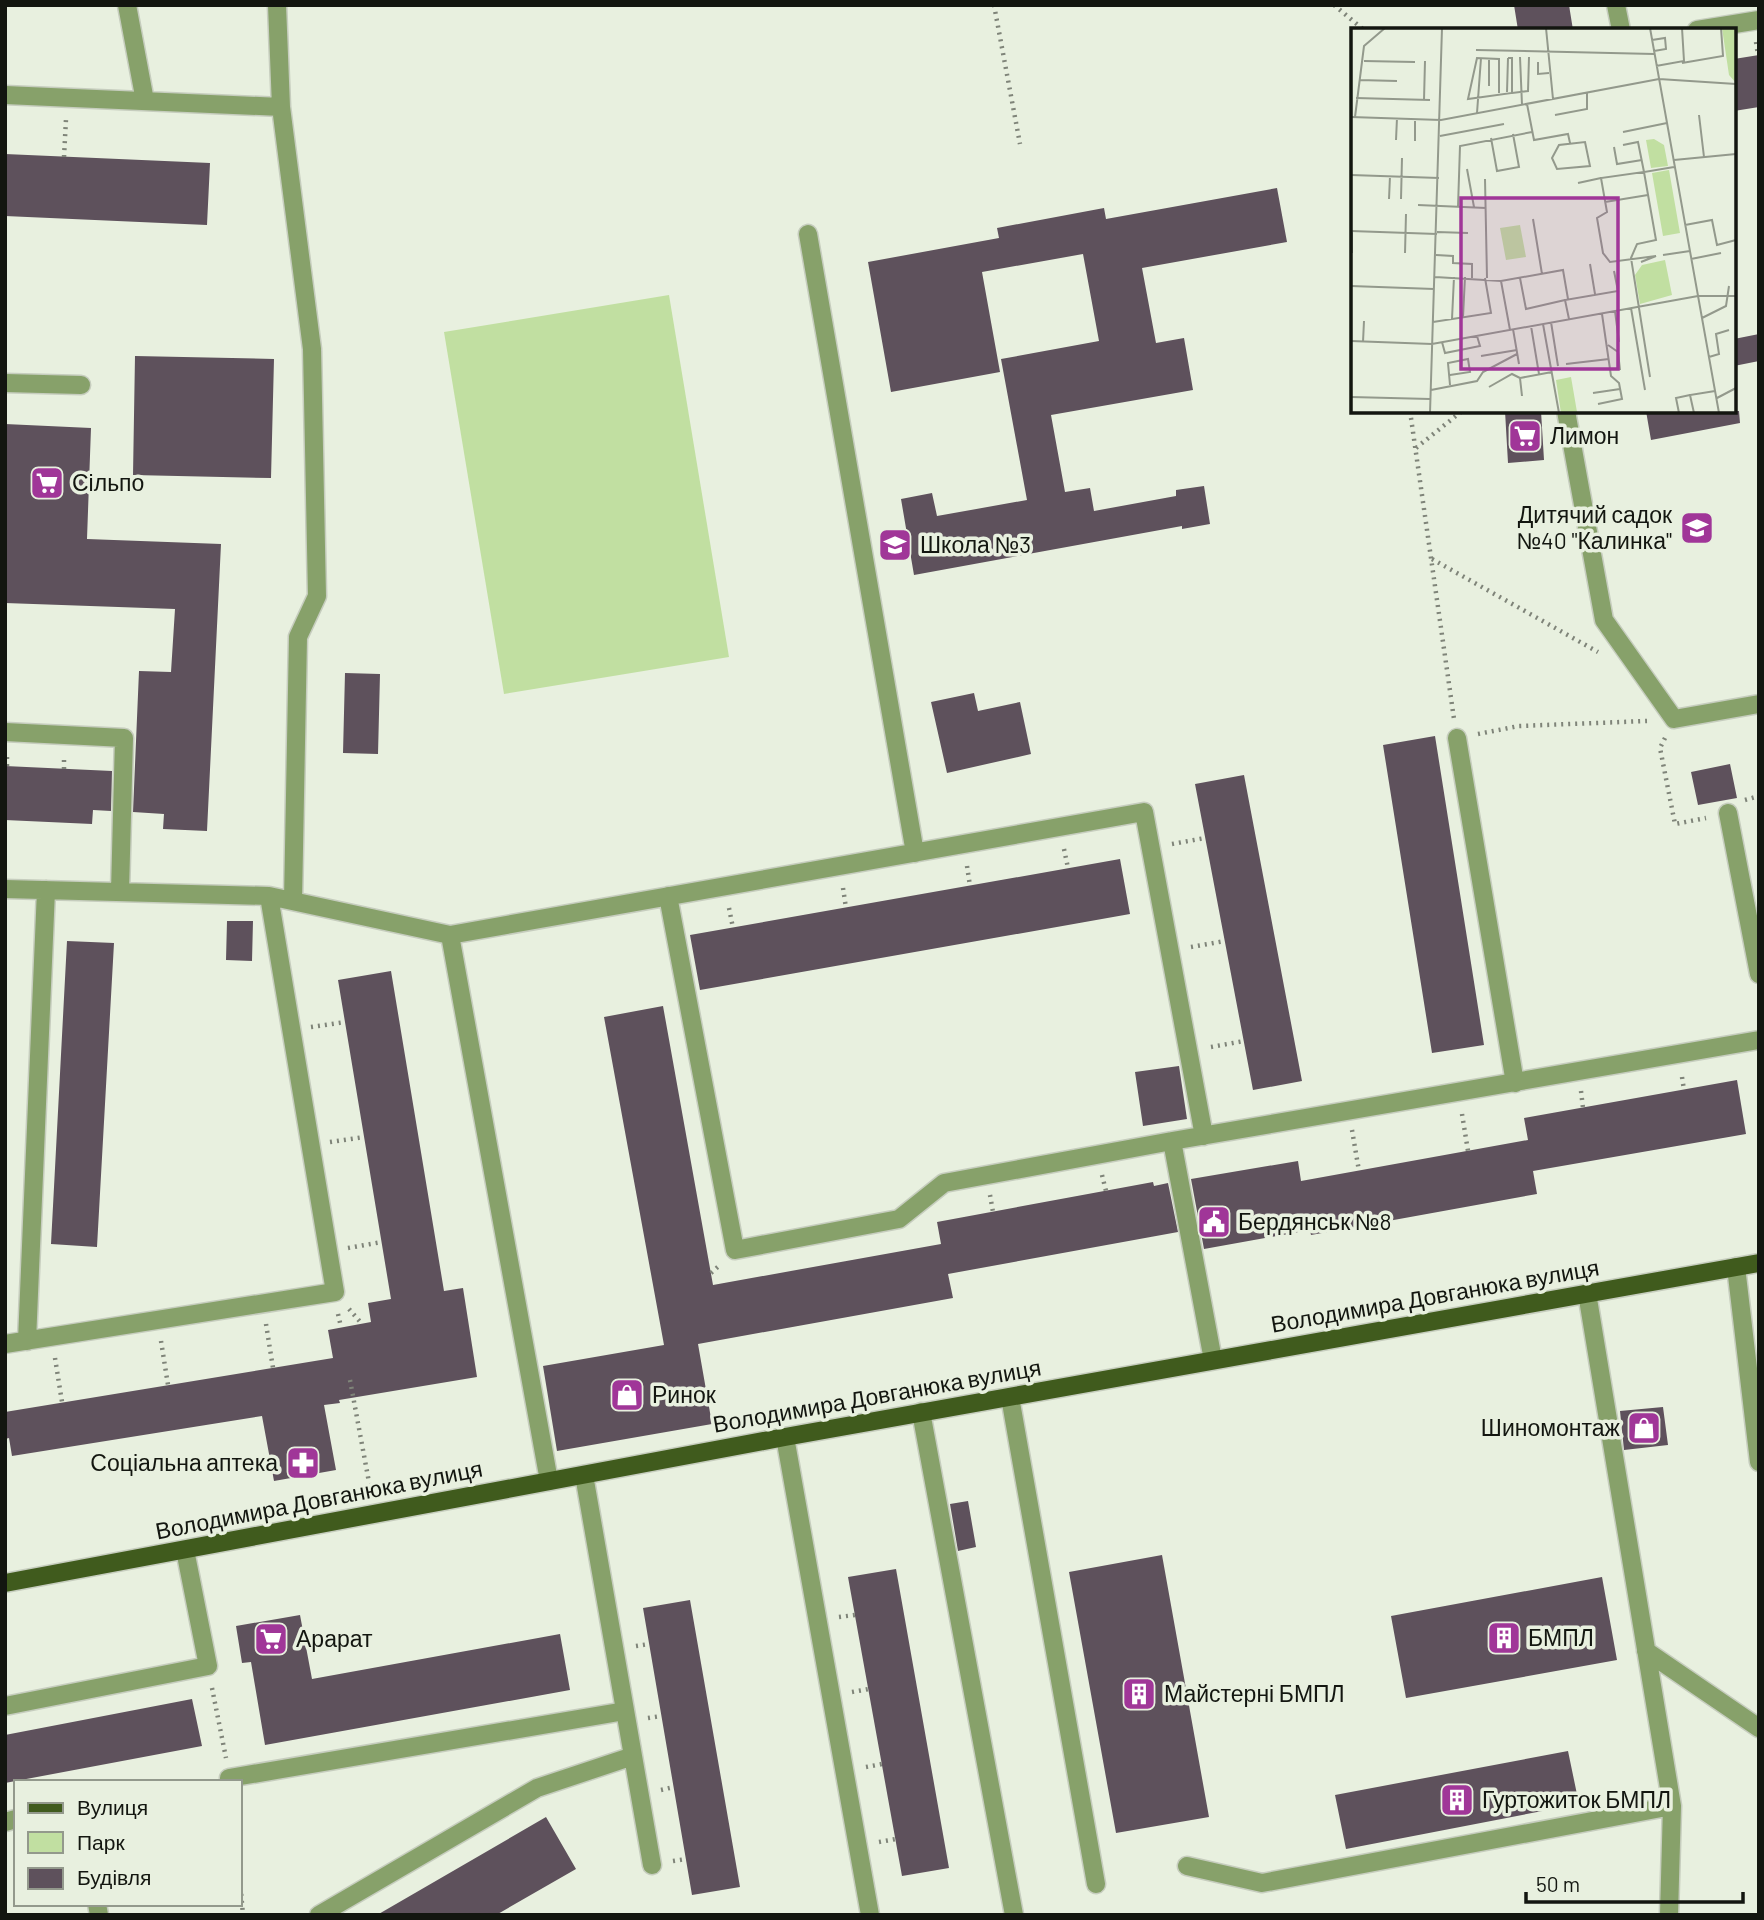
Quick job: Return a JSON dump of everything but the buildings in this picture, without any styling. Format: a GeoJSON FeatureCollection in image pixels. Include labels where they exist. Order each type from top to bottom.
{"type":"FeatureCollection","features":[{"type":"Feature","properties":{"kind":"main road","name":"Володимира Довганюка вулиця"},"geometry":{"type":"LineString","coordinates":[[5,1583],[921,1412],[1759,1263]]}},
{"type":"Feature","properties":{"kind":"lane"},"geometry":{"type":"LineString","coordinates":[[127,5],[145,101]]}},
{"type":"Feature","properties":{"kind":"lane"},"geometry":{"type":"LineString","coordinates":[[277,5],[281,107],[312,349],[317,582],[317,596],[298,637],[293,901]]}},
{"type":"Feature","properties":{"kind":"lane"},"geometry":{"type":"LineString","coordinates":[[1616,5],[1621,28]]}},
{"type":"Feature","properties":{"kind":"lane"},"geometry":{"type":"LineString","coordinates":[[1709,28],[1759,20]]}},
{"type":"Feature","properties":{"kind":"lane"},"geometry":{"type":"LineString","coordinates":[[5,95],[281,107]]}},
{"type":"Feature","properties":{"kind":"lane"},"geometry":{"type":"LineString","coordinates":[[808,234],[915,853]]}},
{"type":"Feature","properties":{"kind":"lane"},"geometry":{"type":"LineString","coordinates":[[5,383],[81,385]]}},
{"type":"Feature","properties":{"kind":"lane"},"geometry":{"type":"LineString","coordinates":[[1566,413],[1604,620],[1674,719],[1759,704]]}},
{"type":"Feature","properties":{"kind":"lane"},"geometry":{"type":"LineString","coordinates":[[5,732],[124,738],[120,892]]}},
{"type":"Feature","properties":{"kind":"lane"},"geometry":{"type":"LineString","coordinates":[[1457,738],[1515,1083]]}},
{"type":"Feature","properties":{"kind":"lane"},"geometry":{"type":"LineString","coordinates":[[5,889],[269,896],[450,936],[1144,811],[1204,1136]]}},
{"type":"Feature","properties":{"kind":"lane"},"geometry":{"type":"LineString","coordinates":[[1728,813],[1759,974]]}},
{"type":"Feature","properties":{"kind":"lane"},"geometry":{"type":"LineString","coordinates":[[27,1341],[46,890]]}},
{"type":"Feature","properties":{"kind":"lane"},"geometry":{"type":"LineString","coordinates":[[5,1344],[335,1292],[269,896]]}},
{"type":"Feature","properties":{"kind":"lane"},"geometry":{"type":"LineString","coordinates":[[668,896],[734,1250],[899,1219],[944,1183],[1759,1040]]}},
{"type":"Feature","properties":{"kind":"lane"},"geometry":{"type":"LineString","coordinates":[[450,936],[549,1481]]}},
{"type":"Feature","properties":{"kind":"lane"},"geometry":{"type":"LineString","coordinates":[[1172,1141],[1213,1360]]}},
{"type":"Feature","properties":{"kind":"lane"},"geometry":{"type":"LineString","coordinates":[[1736,1267],[1759,1462]]}},
{"type":"Feature","properties":{"kind":"lane"},"geometry":{"type":"LineString","coordinates":[[1587,1293],[1672,1806],[1669,1915]]}},
{"type":"Feature","properties":{"kind":"lane"},"geometry":{"type":"LineString","coordinates":[[1010,1396],[1096,1884]]}},
{"type":"Feature","properties":{"kind":"lane"},"geometry":{"type":"LineString","coordinates":[[921,1412],[1014,1915]]}},
{"type":"Feature","properties":{"kind":"lane"},"geometry":{"type":"LineString","coordinates":[[785,1437],[870,1915]]}},
{"type":"Feature","properties":{"kind":"lane"},"geometry":{"type":"LineString","coordinates":[[584,1475],[652,1865]]}},
{"type":"Feature","properties":{"kind":"lane"},"geometry":{"type":"LineString","coordinates":[[5,1706],[208,1666],[185,1550]]}},
{"type":"Feature","properties":{"kind":"lane"},"geometry":{"type":"LineString","coordinates":[[1646,1651],[1759,1728]]}},
{"type":"Feature","properties":{"kind":"lane"},"geometry":{"type":"LineString","coordinates":[[229,1778],[625,1712]]}},
{"type":"Feature","properties":{"kind":"lane"},"geometry":{"type":"LineString","coordinates":[[319,1915],[537,1788],[633,1756]]}},
{"type":"Feature","properties":{"kind":"lane"},"geometry":{"type":"LineString","coordinates":[[1187,1866],[1262,1883],[1672,1806]]}},
{"type":"Feature","properties":{"kind":"path"},"geometry":{"type":"LineString","coordinates":[[994,5],[1020,144]]}},
{"type":"Feature","properties":{"kind":"path"},"geometry":{"type":"LineString","coordinates":[[1334,5],[1362,28]]}},
{"type":"Feature","properties":{"kind":"path"},"geometry":{"type":"LineString","coordinates":[[1354,20],[1355,28]]}},
{"type":"Feature","properties":{"kind":"path"},"geometry":{"type":"LineString","coordinates":[[64,157],[67,98]]}},
{"type":"Feature","properties":{"kind":"path"},"geometry":{"type":"LineString","coordinates":[[1410,413],[1457,738],[1518,726],[1674,719],[1660,748],[1675,824],[1728,813]]}},
{"type":"Feature","properties":{"kind":"path"},"geometry":{"type":"LineString","coordinates":[[1415,448],[1459,413]]}},
{"type":"Feature","properties":{"kind":"path"},"geometry":{"type":"LineString","coordinates":[[1432,559],[1609,658]]}},
{"type":"Feature","properties":{"kind":"path"},"geometry":{"type":"LineString","coordinates":[[1151,848],[1205,838]]}},
{"type":"Feature","properties":{"kind":"path"},"geometry":{"type":"LineString","coordinates":[[1170,951],[1225,941]]}},
{"type":"Feature","properties":{"kind":"path"},"geometry":{"type":"LineString","coordinates":[[292,1031],[345,1022]]}},
{"type":"Feature","properties":{"kind":"path"},"geometry":{"type":"LineString","coordinates":[[1189,1051],[1244,1041]]}},
{"type":"Feature","properties":{"kind":"path"},"geometry":{"type":"LineString","coordinates":[[1458,1092],[1468,1151]]}},
{"type":"Feature","properties":{"kind":"path"},"geometry":{"type":"LineString","coordinates":[[1349,1111],[1359,1171]]}},
{"type":"Feature","properties":{"kind":"path"},"geometry":{"type":"LineString","coordinates":[[310,1145],[364,1137]]}},
{"type":"Feature","properties":{"kind":"path"},"geometry":{"type":"LineString","coordinates":[[328,1251],[382,1242]]}},
{"type":"Feature","properties":{"kind":"path"},"geometry":{"type":"LineString","coordinates":[[263,1303],[273,1368]]}},
{"type":"Feature","properties":{"kind":"path"},"geometry":{"type":"LineString","coordinates":[[158,1320],[168,1385]]}},
{"type":"Feature","properties":{"kind":"path"},"geometry":{"type":"LineString","coordinates":[[51,1337],[62,1402]]}},
{"type":"Feature","properties":{"kind":"path"},"geometry":{"type":"LineString","coordinates":[[351,1380],[375,1514]]}},
{"type":"Feature","properties":{"kind":"path"},"geometry":{"type":"LineString","coordinates":[[208,1666],[229,1778]]}},
{"type":"Feature","properties":{"kind":"green space"},"geometry":{"type":"Polygon","coordinates":[[[669,295],[729,657],[504,694],[444,332],[669,295]]]}},
{"type":"Feature","properties":{"kind":"place","name":"Лимон"},"geometry":{"type":"Point","coordinates":[1525,436]}},
{"type":"Feature","properties":{"kind":"place","name":"Сільпо"},"geometry":{"type":"Point","coordinates":[47,483]}},
{"type":"Feature","properties":{"kind":"place","name":"Дитячий садок №40 \"Калинка\""},"geometry":{"type":"Point","coordinates":[1697,528]}},
{"type":"Feature","properties":{"kind":"place","name":"Школа №3"},"geometry":{"type":"Point","coordinates":[895,545]}},
{"type":"Feature","properties":{"kind":"place","name":"Бердянськ №8"},"geometry":{"type":"Point","coordinates":[1214,1222]}},
{"type":"Feature","properties":{"kind":"place","name":"Ринок"},"geometry":{"type":"Point","coordinates":[627,1395]}},
{"type":"Feature","properties":{"kind":"place","name":"Шиномонтаж"},"geometry":{"type":"Point","coordinates":[1644,1428]}},
{"type":"Feature","properties":{"kind":"place","name":"Соціальна аптека"},"geometry":{"type":"Point","coordinates":[303,1463]}},
{"type":"Feature","properties":{"kind":"place","name":"БМПЛ"},"geometry":{"type":"Point","coordinates":[1504,1638]}},
{"type":"Feature","properties":{"kind":"place","name":"Арарат"},"geometry":{"type":"Point","coordinates":[271,1639]}},
{"type":"Feature","properties":{"kind":"place","name":"Майстерні БМПЛ"},"geometry":{"type":"Point","coordinates":[1139,1694]}},
{"type":"Feature","properties":{"kind":"place","name":"Гуртожиток БМПЛ"},"geometry":{"type":"Point","coordinates":[1457,1800]}}]}
